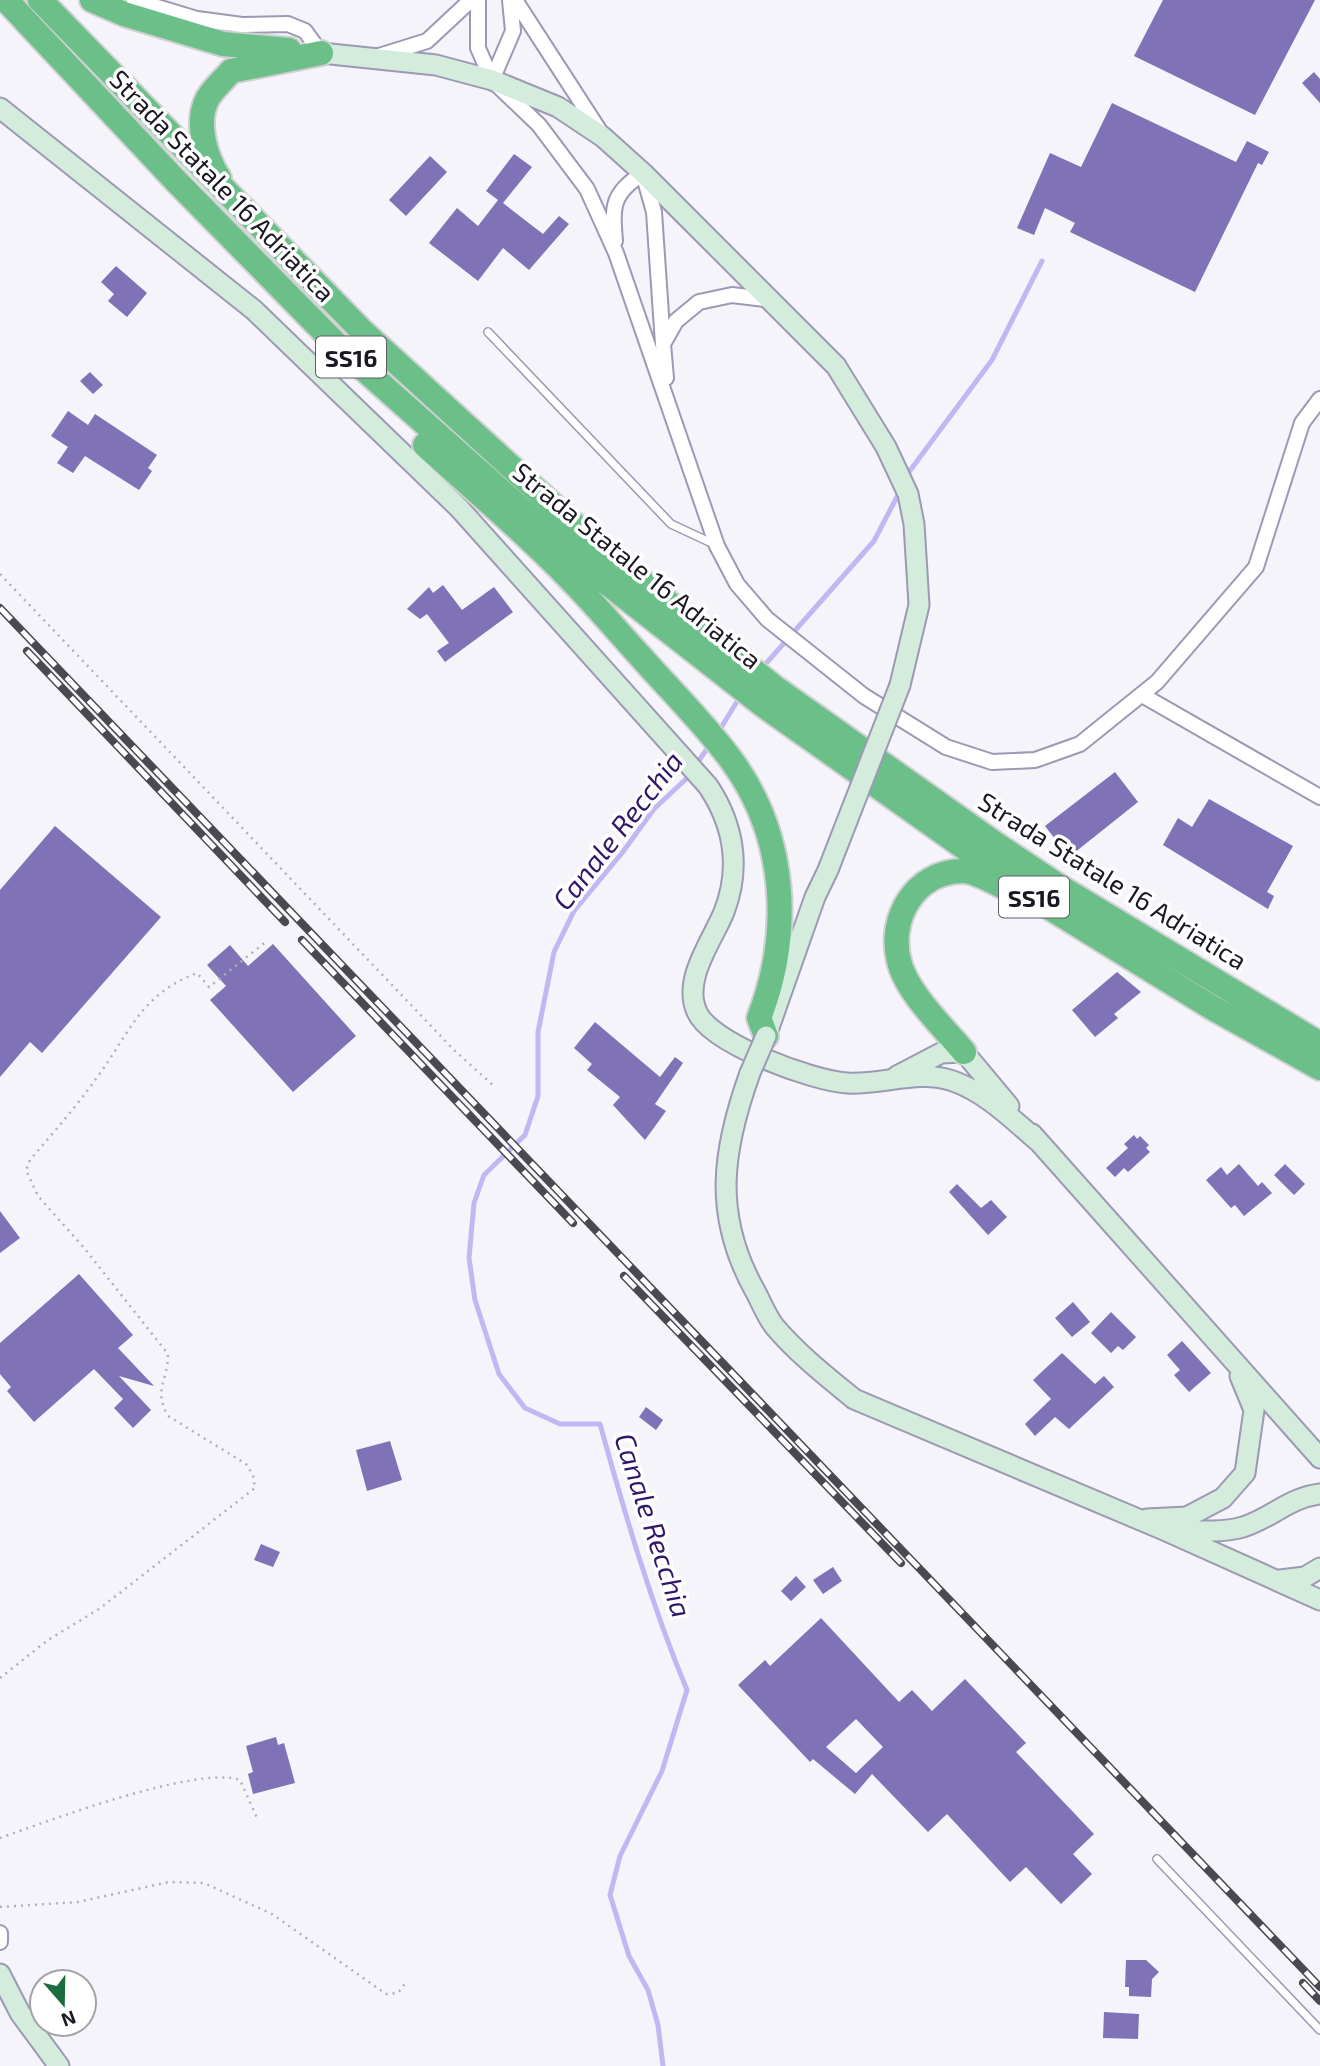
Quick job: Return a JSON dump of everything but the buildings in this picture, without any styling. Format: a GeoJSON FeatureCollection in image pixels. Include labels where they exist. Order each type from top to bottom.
{"type":"FeatureCollection","features":[{"type":"Feature","properties":{"kind":"highway","name":"Strada Statale 16 Adriatica"},"geometry":{"type":"LineString","coordinates":[[6,0],[339,346],[583,564],[736,671],[1047,906],[1211,1007],[1320,1068]]}},
{"type":"Feature","properties":{"kind":"highway","name":"Strada Statale 16 Adriatica"},"geometry":{"type":"LineString","coordinates":[[40,0],[361,330],[736,671]]}},
{"type":"Feature","properties":{"kind":"highway"},"geometry":{"type":"LineString","coordinates":[[92,0],[124,14],[223,44],[321,53]]}},
{"type":"Feature","properties":{"kind":"highway"},"geometry":{"type":"LineString","coordinates":[[0,6],[31,28]]}},
{"type":"Feature","properties":{"kind":"highway"},"geometry":{"type":"LineString","coordinates":[[237,205],[210,163],[203,137],[206,102],[231,71],[321,53]]}},
{"type":"Feature","properties":{"kind":"highway"},"geometry":{"type":"LineString","coordinates":[[339,346],[338,366],[569,577],[733,761],[755,803],[772,847],[782,896],[780,944],[771,989],[759,1018],[766,1036]]}},
{"type":"Feature","properties":{"kind":"highway","name":"Strada Statale 16 Adriatica"},"geometry":{"type":"LineString","coordinates":[[768,696],[1060,887],[1320,1044]]}},
{"type":"Feature","properties":{"kind":"highway"},"geometry":{"type":"LineString","coordinates":[[964,1052],[920,1000],[899,964],[894,932],[909,897],[934,877],[964,871],[1047,906]]}},
{"type":"Feature","properties":{"kind":"main road"},"geometry":{"type":"LineString","coordinates":[[321,53],[436,65],[492,80],[558,107],[603,137],[643,173],[836,366],[886,447],[908,494],[919,564],[919,605],[900,685],[815,897],[729,1137],[725,1192],[728,1220],[747,1275],[773,1324],[811,1365],[854,1399],[1164,1530],[1320,1600]]}},
{"type":"Feature","properties":{"kind":"main road"},"geometry":{"type":"LineString","coordinates":[[0,108],[254,310],[459,508],[708,786],[722,807],[733,837],[734,871],[725,910],[692,989],[696,1012],[710,1030],[769,1061],[846,1083],[933,1076],[953,1081],[988,1098],[1040,1143]]}},
{"type":"Feature","properties":{"kind":"main road"},"geometry":{"type":"LineString","coordinates":[[893,1079],[941,1053],[964,1052]]}},
{"type":"Feature","properties":{"kind":"main road"},"geometry":{"type":"LineString","coordinates":[[933,1076],[953,1067],[964,1052]]}},
{"type":"Feature","properties":{"kind":"main road"},"geometry":{"type":"LineString","coordinates":[[964,1052],[1040,1143],[1320,1458]]}},
{"type":"Feature","properties":{"kind":"main road"},"geometry":{"type":"LineString","coordinates":[[1138,1519],[1186,1517],[1223,1498],[1245,1473],[1254,1410],[1243,1380],[1225,1351]]}},
{"type":"Feature","properties":{"kind":"main road"},"geometry":{"type":"LineString","coordinates":[[1164,1530],[1211,1531],[1244,1527],[1300,1497],[1320,1494]]}},
{"type":"Feature","properties":{"kind":"main road"},"geometry":{"type":"LineString","coordinates":[[1279,1580],[1305,1577],[1320,1568]]}},
{"type":"Feature","properties":{"kind":"main road"},"geometry":{"type":"LineString","coordinates":[[0,1974],[20,2013],[59,2066]]}},
{"type":"Feature","properties":{"kind":"street"},"geometry":{"type":"LineString","coordinates":[[134,0],[197,19],[242,25],[288,24],[305,31],[321,53]]}},
{"type":"Feature","properties":{"kind":"street"},"geometry":{"type":"LineString","coordinates":[[370,59],[427,41],[471,0]]}},
{"type":"Feature","properties":{"kind":"street"},"geometry":{"type":"LineString","coordinates":[[478,0],[478,48],[492,80],[539,125],[587,189],[616,253],[668,397],[716,546],[737,584],[767,619],[813,657],[864,696],[946,747],[992,762],[1035,760],[1080,744],[1157,682],[1256,567],[1302,423],[1320,399]]}},
{"type":"Feature","properties":{"kind":"street"},"geometry":{"type":"LineString","coordinates":[[492,80],[513,31],[512,0]]}},
{"type":"Feature","properties":{"kind":"street"},"geometry":{"type":"LineString","coordinates":[[512,0],[603,137]]}},
{"type":"Feature","properties":{"kind":"street"},"geometry":{"type":"LineString","coordinates":[[616,253],[613,210],[622,188],[643,173],[654,212],[668,397]]}},
{"type":"Feature","properties":{"kind":"street"},"geometry":{"type":"LineString","coordinates":[[663,344],[676,321],[699,302],[732,295],[772,300]]}},
{"type":"Feature","properties":{"kind":"street"},"geometry":{"type":"LineString","coordinates":[[1142,695],[1320,797]]}},
{"type":"Feature","properties":{"kind":"street"},"geometry":{"type":"LineString","coordinates":[[0,1933],[0,1942]]}},
{"type":"Feature","properties":{"kind":"lane"},"geometry":{"type":"LineString","coordinates":[[488,332],[671,524],[716,546]]}},
{"type":"Feature","properties":{"kind":"lane"},"geometry":{"type":"LineString","coordinates":[[1157,1859],[1320,2030]]}},
{"type":"Feature","properties":{"kind":"path"},"geometry":{"type":"LineString","coordinates":[[0,574],[435,1031],[495,1087]]}},
{"type":"Feature","properties":{"kind":"path"},"geometry":{"type":"LineString","coordinates":[[0,1678],[48,1640],[99,1609],[255,1488],[253,1475],[246,1464],[168,1416],[161,1403],[159,1391],[168,1370],[168,1354],[85,1249],[38,1196],[26,1170],[30,1160],[99,1075],[138,1013],[156,995],[197,973],[209,987],[267,941]]}},
{"type":"Feature","properties":{"kind":"path"},"geometry":{"type":"LineString","coordinates":[[0,1838],[188,1779],[225,1775],[240,1780],[257,1818]]}},
{"type":"Feature","properties":{"kind":"path"},"geometry":{"type":"LineString","coordinates":[[0,1907],[78,1902],[169,1882],[204,1883],[272,1914],[386,1994],[398,1993],[407,1981]]}},
{"type":"Feature","properties":{"kind":"waterway","name":"Canale Recchia"},"geometry":{"type":"LineString","coordinates":[[906,476],[992,360],[1042,261]]}},
{"type":"Feature","properties":{"kind":"waterway","name":"Canale Recchia"},"geometry":{"type":"LineString","coordinates":[[762,668],[874,541],[901,489]]}},
{"type":"Feature","properties":{"kind":"waterway","name":"Canale Recchia"},"geometry":{"type":"LineString","coordinates":[[719,731],[741,695]]}},
{"type":"Feature","properties":{"kind":"waterway","name":"Canale Recchia"},"geometry":{"type":"LineString","coordinates":[[663,2066],[658,2025],[648,1990],[629,1956],[610,1895],[620,1856],[662,1771],[687,1690],[650,1592],[600,1424],[560,1424],[525,1408],[499,1374],[475,1300],[469,1258],[474,1203],[484,1175],[525,1135],[538,1096],[538,1032],[554,952],[574,911],[654,809],[686,779],[709,746]]}},
{"type":"Feature","properties":{"kind":"railway"},"geometry":{"type":"LineString","coordinates":[[0,608],[1320,1987]]}},
{"type":"Feature","properties":{"kind":"railway"},"geometry":{"type":"LineString","coordinates":[[27,651],[285,922]]}},
{"type":"Feature","properties":{"kind":"railway"},"geometry":{"type":"LineString","coordinates":[[302,940],[573,1223]]}},
{"type":"Feature","properties":{"kind":"railway"},"geometry":{"type":"LineString","coordinates":[[624,1276],[901,1563]]}},
{"type":"Feature","properties":{"kind":"railway"},"geometry":{"type":"LineString","coordinates":[[1303,1983],[1320,2001]]}}]}
